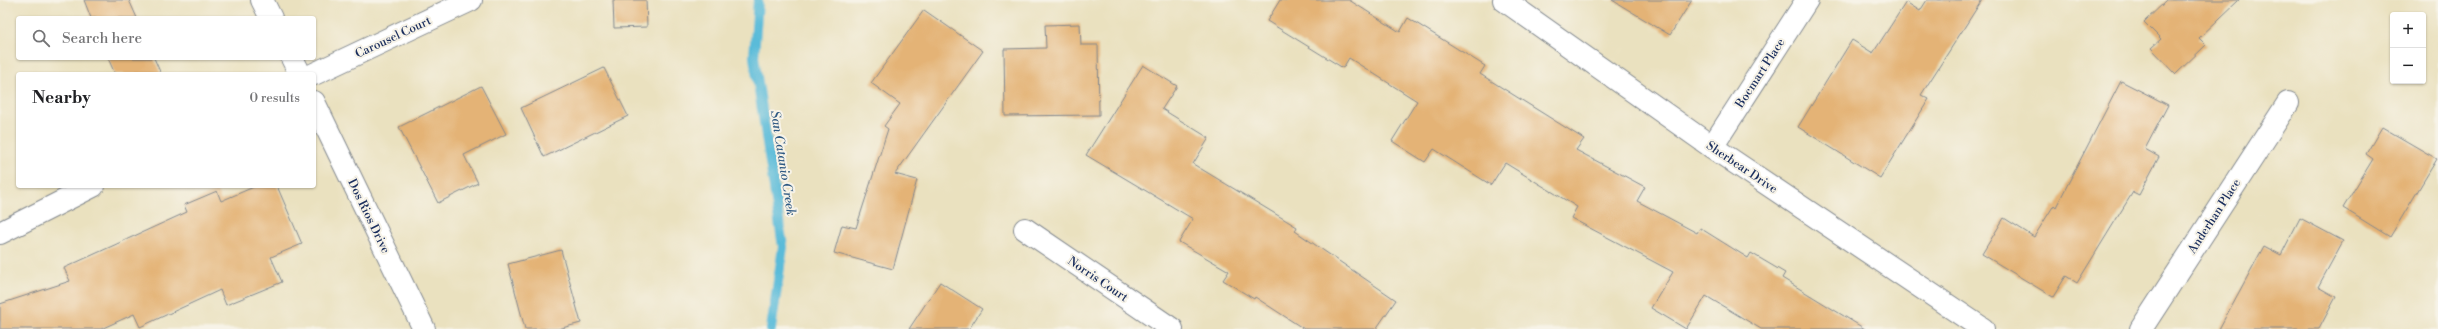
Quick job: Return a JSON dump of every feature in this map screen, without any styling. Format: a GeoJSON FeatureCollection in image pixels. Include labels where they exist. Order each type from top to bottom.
{"type":"FeatureCollection","features":[{"type":"Feature","properties":{"kind":"street"},"geometry":{"type":"LineString","coordinates":[[262,0],[270,16]]}},
{"type":"Feature","properties":{"kind":"street","name":"Carousel Court"},"geometry":{"type":"LineString","coordinates":[[316,73],[471,0]]}},
{"type":"Feature","properties":{"kind":"street","name":"Sherbear Drive"},"geometry":{"type":"LineString","coordinates":[[1504,0],[1712,147],[1983,329]]}},
{"type":"Feature","properties":{"kind":"street","name":"Bocmart Place"},"geometry":{"type":"LineString","coordinates":[[1712,147],[1807,0]]}},
{"type":"Feature","properties":{"kind":"street"},"geometry":{"type":"LineString","coordinates":[[293,60],[299,72]]}},
{"type":"Feature","properties":{"kind":"street","name":"Anderhan Place"},"geometry":{"type":"LineString","coordinates":[[2141,329],[2288,103]]}},
{"type":"Feature","properties":{"kind":"street","name":"Dos Rios Drive"},"geometry":{"type":"LineString","coordinates":[[316,106],[424,329]]}},
{"type":"Feature","properties":{"kind":"street"},"geometry":{"type":"LineString","coordinates":[[0,233],[89,188]]}},
{"type":"Feature","properties":{"kind":"street","name":"Norris Court"},"geometry":{"type":"LineString","coordinates":[[1025,229],[1172,329]]}},
{"type":"Feature","properties":{"kind":"building"},"geometry":{"type":"Polygon","coordinates":[[[84,0],[129,0],[136,16],[90,16],[84,0]]]}},
{"type":"Feature","properties":{"kind":"building"},"geometry":{"type":"Polygon","coordinates":[[[613,0],[646,0],[647,27],[614,28],[613,0]]]}},
{"type":"Feature","properties":{"kind":"building"},"geometry":{"type":"Polygon","coordinates":[[[1280,0],[1349,0],[1400,32],[1408,18],[1485,66],[1480,74],[1584,139],[1576,150],[1645,187],[1637,201],[1697,233],[1700,228],[1748,258],[1751,253],[1785,273],[1782,278],[1865,329],[1761,329],[1706,296],[1686,329],[1651,308],[1673,272],[1571,218],[1577,207],[1505,163],[1491,185],[1434,149],[1425,162],[1392,141],[1417,101],[1349,58],[1343,68],[1267,21],[1280,0]]]}},
{"type":"Feature","properties":{"kind":"building"},"geometry":{"type":"Polygon","coordinates":[[[1612,0],[1692,0],[1670,35],[1612,0]]]}},
{"type":"Feature","properties":{"kind":"building"},"geometry":{"type":"Polygon","coordinates":[[[1927,0],[1982,0],[1921,95],[1929,99],[1880,178],[1798,127],[1852,40],[1873,53],[1906,2],[1920,11],[1927,0]]]}},
{"type":"Feature","properties":{"kind":"building"},"geometry":{"type":"Polygon","coordinates":[[[2167,0],[2239,0],[2199,38],[2206,45],[2176,74],[2151,48],[2161,39],[2144,22],[2167,0]]]}},
{"type":"Feature","properties":{"kind":"building"},"geometry":{"type":"Polygon","coordinates":[[[924,10],[983,51],[895,174],[917,180],[893,269],[834,253],[842,225],[856,228],[888,129],[884,126],[900,104],[871,83],[924,10]]]}},
{"type":"Feature","properties":{"kind":"building"},"geometry":{"type":"Polygon","coordinates":[[[1080,24],[1081,45],[1098,45],[1099,115],[1005,116],[1004,49],[1046,48],[1045,25],[1080,24]]]}},
{"type":"Feature","properties":{"kind":"building"},"geometry":{"type":"Polygon","coordinates":[[[109,60],[155,60],[160,72],[114,72],[109,60]]]}},
{"type":"Feature","properties":{"kind":"building"},"geometry":{"type":"Polygon","coordinates":[[[1143,65],[1177,86],[1162,109],[1209,138],[1193,164],[1297,227],[1295,231],[1396,300],[1376,329],[1304,329],[1255,297],[1254,299],[1223,280],[1229,271],[1179,242],[1193,219],[1086,155],[1143,65]]]}},
{"type":"Feature","properties":{"kind":"building"},"geometry":{"type":"Polygon","coordinates":[[[604,68],[628,116],[544,157],[521,108],[604,68]]]}},
{"type":"Feature","properties":{"kind":"building"},"geometry":{"type":"Polygon","coordinates":[[[2121,81],[2168,105],[2145,149],[2159,157],[2139,195],[2133,192],[2077,283],[2066,276],[2053,297],[1982,254],[2004,218],[2034,237],[2054,205],[2056,207],[2121,81]]]}},
{"type":"Feature","properties":{"kind":"building"},"geometry":{"type":"Polygon","coordinates":[[[481,86],[506,134],[464,155],[478,183],[438,203],[399,127],[481,86]]]}},
{"type":"Feature","properties":{"kind":"building"},"geometry":{"type":"Polygon","coordinates":[[[2382,127],[2437,159],[2390,237],[2343,208],[2373,159],[2366,154],[2382,127]]]}},
{"type":"Feature","properties":{"kind":"building"},"geometry":{"type":"Polygon","coordinates":[[[251,188],[278,188],[302,244],[271,257],[282,282],[226,305],[220,290],[140,327],[134,314],[101,329],[0,329],[0,304],[70,281],[64,268],[187,212],[184,205],[217,191],[221,201],[251,188]]]}},
{"type":"Feature","properties":{"kind":"building"},"geometry":{"type":"Polygon","coordinates":[[[2300,218],[2343,241],[2318,287],[2336,297],[2319,329],[2219,329],[2264,246],[2281,255],[2300,218]]]}},
{"type":"Feature","properties":{"kind":"building"},"geometry":{"type":"Polygon","coordinates":[[[561,250],[581,323],[558,329],[525,329],[508,264],[561,250]]]}},
{"type":"Feature","properties":{"kind":"building"},"geometry":{"type":"Polygon","coordinates":[[[940,282],[982,309],[969,329],[909,329],[940,282]]]}},
{"type":"Feature","properties":{"kind":"waterway","name":"San Catanio Creek"},"geometry":{"type":"LineString","coordinates":[[758,0],[754,57],[783,247],[771,329]]}}]}
